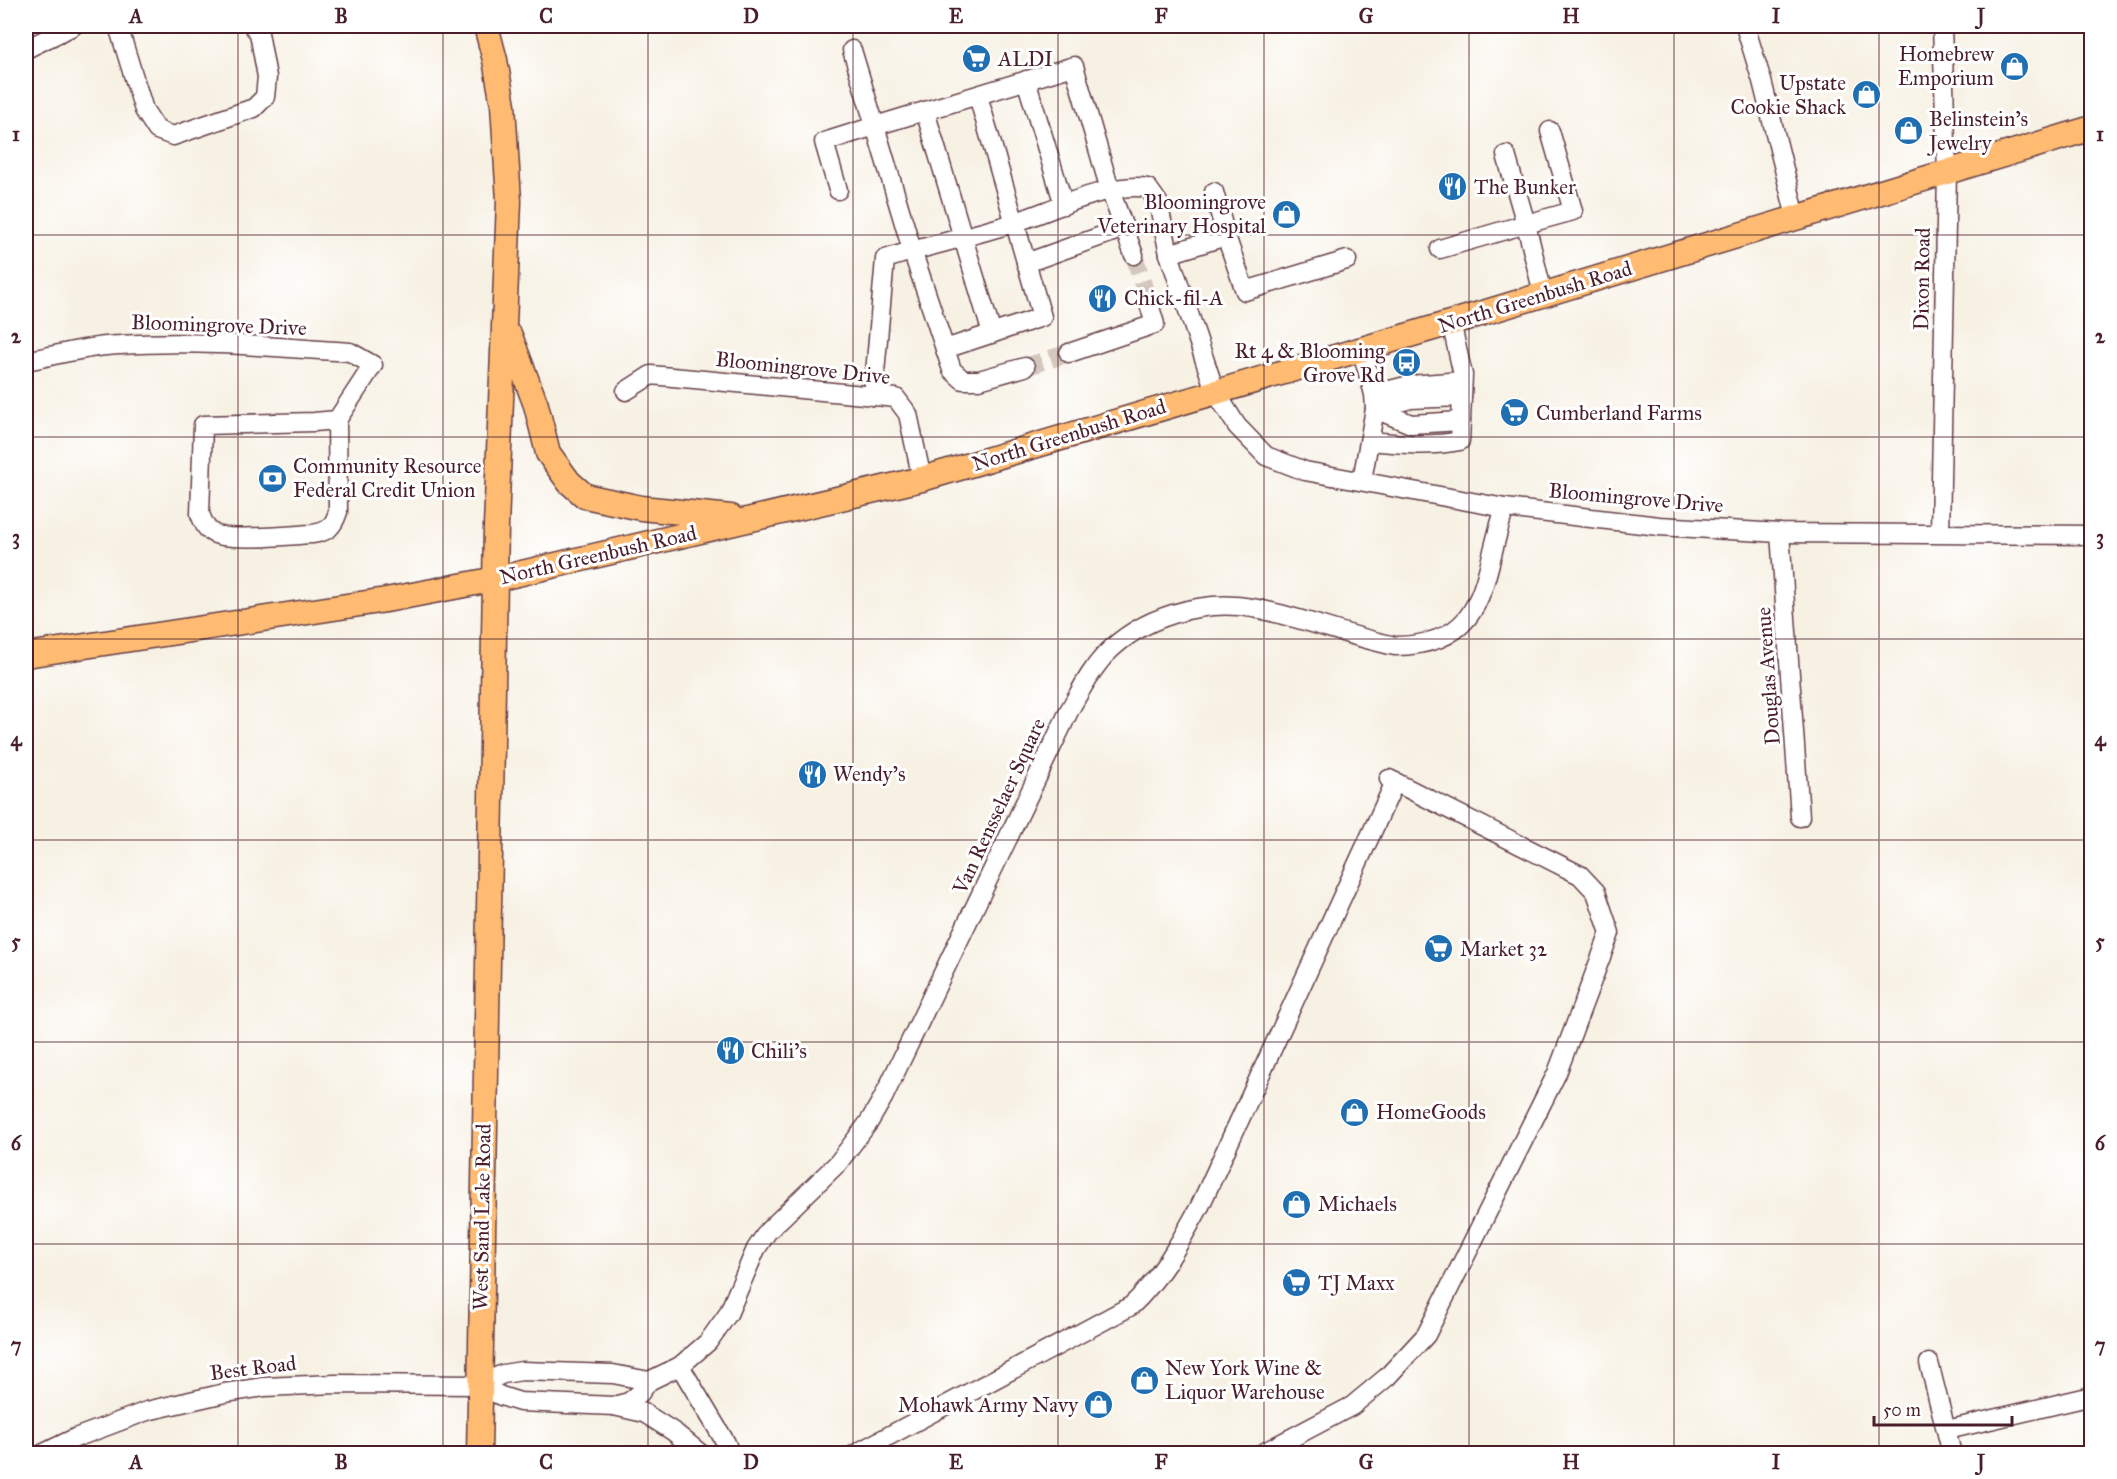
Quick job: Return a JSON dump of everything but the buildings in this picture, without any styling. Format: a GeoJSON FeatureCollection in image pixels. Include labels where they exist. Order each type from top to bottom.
{"type":"FeatureCollection","features":[{"type":"Feature","properties":{"kind":"main road","name":"West Sand Lake Road"},"geometry":{"type":"LineString","coordinates":[[478,1454],[496,579],[509,201],[503,105],[486,26]]}},
{"type":"Feature","properties":{"kind":"main road","name":"North Greenbush Road"},"geometry":{"type":"LineString","coordinates":[[26,655],[374,602],[496,579],[922,479],[2091,128]]}},
{"type":"Feature","properties":{"kind":"main road"},"geometry":{"type":"LineString","coordinates":[[505,325],[536,405],[548,453],[569,482],[585,496],[641,508],[754,519]]}},
{"type":"Feature","properties":{"kind":"street"},"geometry":{"type":"LineString","coordinates":[[26,49],[73,26]]}},
{"type":"Feature","properties":{"kind":"street"},"geometry":{"type":"LineString","coordinates":[[118,26],[144,110],[158,130],[173,136],[254,108],[265,97],[267,77],[259,33],[254,26]]}},
{"type":"Feature","properties":{"kind":"street"},"geometry":{"type":"LineString","coordinates":[[1744,26],[1762,81],[1796,217]]}},
{"type":"Feature","properties":{"kind":"street","name":"Dixon Road"},"geometry":{"type":"LineString","coordinates":[[1940,533],[1947,172],[1942,26]]}},
{"type":"Feature","properties":{"kind":"street"},"geometry":{"type":"LineString","coordinates":[[852,50],[912,250],[952,370],[963,380],[991,378],[1025,367]]}},
{"type":"Feature","properties":{"kind":"street"},"geometry":{"type":"LineString","coordinates":[[838,190],[824,142],[1074,66],[1110,190],[1134,255]]}},
{"type":"Feature","properties":{"kind":"street"},"geometry":{"type":"LineString","coordinates":[[1026,80],[1064,206]]}},
{"type":"Feature","properties":{"kind":"street"},"geometry":{"type":"LineString","coordinates":[[945,350],[1041,317],[978,96]]}},
{"type":"Feature","properties":{"kind":"street"},"geometry":{"type":"LineString","coordinates":[[925,111],[992,334]]}},
{"type":"Feature","properties":{"kind":"street"},"geometry":{"type":"LineString","coordinates":[[1440,249],[1573,211],[1550,131]]}},
{"type":"Feature","properties":{"kind":"street"},"geometry":{"type":"LineString","coordinates":[[1506,155],[1543,294]]}},
{"type":"Feature","properties":{"kind":"street","name":"Bloomingrove Drive"},"geometry":{"type":"LineString","coordinates":[[1110,190],[1135,186],[1148,188],[1158,202],[1170,254],[1215,391],[1237,426],[1266,456],[1305,471],[1505,508],[1659,526],[1780,533],[2091,536]]}},
{"type":"Feature","properties":{"kind":"street"},"geometry":{"type":"LineString","coordinates":[[873,396],[885,259],[1013,223],[1110,190]]}},
{"type":"Feature","properties":{"kind":"street"},"geometry":{"type":"LineString","coordinates":[[1214,192],[1245,291],[1347,260]]}},
{"type":"Feature","properties":{"kind":"street"},"geometry":{"type":"LineString","coordinates":[[1026,263],[1124,228]]}},
{"type":"Feature","properties":{"kind":"street"},"geometry":{"type":"LineString","coordinates":[[1170,254],[1226,236]]}},
{"type":"Feature","properties":{"kind":"street"},"geometry":{"type":"LineString","coordinates":[[1069,353],[1155,324],[1149,304]]}},
{"type":"Feature","properties":{"kind":"street"},"geometry":{"type":"LineString","coordinates":[[1370,441],[1412,446],[1460,441],[1461,408],[1451,322]]}},
{"type":"Feature","properties":{"kind":"street","name":"Bloomingrove Drive"},"geometry":{"type":"LineString","coordinates":[[26,361],[87,348],[188,342],[350,352],[373,365],[337,420]]}},
{"type":"Feature","properties":{"kind":"street"},"geometry":{"type":"LineString","coordinates":[[1360,349],[1375,402],[1362,480]]}},
{"type":"Feature","properties":{"kind":"street","name":"Bloomingrove Drive"},"geometry":{"type":"LineString","coordinates":[[626,391],[651,375],[896,398],[908,414],[922,479]]}},
{"type":"Feature","properties":{"kind":"street"},"geometry":{"type":"LineString","coordinates":[[1375,402],[1410,399],[1461,408]]}},
{"type":"Feature","properties":{"kind":"street"},"geometry":{"type":"LineString","coordinates":[[1375,402],[1411,424],[1461,408]]}},
{"type":"Feature","properties":{"kind":"street"},"geometry":{"type":"LineString","coordinates":[[337,420],[338,512],[334,526],[324,533],[229,537],[213,534],[204,525],[200,514],[203,425],[314,423],[337,420]]}},
{"type":"Feature","properties":{"kind":"street","name":"Van Rensselaer Square"},"geometry":{"type":"LineString","coordinates":[[479,1385],[520,1402],[614,1406],[629,1402],[649,1382],[680,1365],[708,1342],[728,1314],[756,1248],[768,1231],[838,1163],[869,1122],[911,1044],[1070,709],[1089,675],[1107,654],[1128,636],[1176,613],[1201,607],[1225,606],[1275,613],[1395,646],[1415,646],[1436,641],[1454,632],[1468,618],[1479,601],[1505,508]]}},
{"type":"Feature","properties":{"kind":"street","name":"Douglas Avenue"},"geometry":{"type":"LineString","coordinates":[[1780,533],[1800,817]]}},
{"type":"Feature","properties":{"kind":"street"},"geometry":{"type":"LineString","coordinates":[[855,1454],[1131,1306],[1144,1294],[1167,1263],[1200,1206],[1392,781],[1580,875],[1596,892],[1610,933],[1557,1073],[1426,1335],[1387,1377],[1352,1406],[1261,1454]]}},
{"type":"Feature","properties":{"kind":"street"},"geometry":{"type":"LineString","coordinates":[[1929,1363],[1952,1454]]}},
{"type":"Feature","properties":{"kind":"street"},"geometry":{"type":"LineString","coordinates":[[680,1365],[726,1443],[730,1454]]}},
{"type":"Feature","properties":{"kind":"street"},"geometry":{"type":"LineString","coordinates":[[479,1385],[503,1374],[522,1371],[613,1374],[649,1382]]}},
{"type":"Feature","properties":{"kind":"street","name":"Best Road"},"geometry":{"type":"LineString","coordinates":[[42,1454],[75,1438],[147,1411],[225,1393],[299,1384],[479,1385]]}},
{"type":"Feature","properties":{"kind":"street"},"geometry":{"type":"LineString","coordinates":[[1947,1430],[2091,1396]]}},
{"type":"Feature","properties":{"kind":"street"},"geometry":{"type":"LineString","coordinates":[[614,1406],[645,1413],[674,1432],[701,1454]]}},
{"type":"Feature","properties":{"kind":"tunnel"},"geometry":{"type":"LineString","coordinates":[[1134,255],[1149,304]]}},
{"type":"Feature","properties":{"kind":"tunnel"},"geometry":{"type":"LineString","coordinates":[[1025,367],[1069,353]]}},
{"type":"Feature","properties":{"kind":"place","name":"ALDI"},"geometry":{"type":"Point","coordinates":[977,59]}},
{"type":"Feature","properties":{"kind":"place","name":"Homebrew Emporium"},"geometry":{"type":"Point","coordinates":[2015,66]}},
{"type":"Feature","properties":{"kind":"place","name":"Upstate Cookie Shack"},"geometry":{"type":"Point","coordinates":[1867,95]}},
{"type":"Feature","properties":{"kind":"place","name":"Belinstein's Jewelry"},"geometry":{"type":"Point","coordinates":[1908,131]}},
{"type":"Feature","properties":{"kind":"place","name":"The Bunker"},"geometry":{"type":"Point","coordinates":[1453,187]}},
{"type":"Feature","properties":{"kind":"place","name":"Bloomingrove Veterinary Hospital"},"geometry":{"type":"Point","coordinates":[1287,214]}},
{"type":"Feature","properties":{"kind":"place","name":"Chick-fil-A"},"geometry":{"type":"Point","coordinates":[1103,298]}},
{"type":"Feature","properties":{"kind":"place","name":"Rt 4 & Blooming Grove Rd"},"geometry":{"type":"Point","coordinates":[1406,363]}},
{"type":"Feature","properties":{"kind":"place","name":"Cumberland Farms"},"geometry":{"type":"Point","coordinates":[1515,413]}},
{"type":"Feature","properties":{"kind":"place","name":"Community Resource Federal Credit Union"},"geometry":{"type":"Point","coordinates":[272,478]}},
{"type":"Feature","properties":{"kind":"place","name":"Wendy's"},"geometry":{"type":"Point","coordinates":[812,774]}},
{"type":"Feature","properties":{"kind":"place","name":"Market 32"},"geometry":{"type":"Point","coordinates":[1439,949]}},
{"type":"Feature","properties":{"kind":"place","name":"Chili's"},"geometry":{"type":"Point","coordinates":[730,1051]}},
{"type":"Feature","properties":{"kind":"place","name":"HomeGoods"},"geometry":{"type":"Point","coordinates":[1355,1112]}},
{"type":"Feature","properties":{"kind":"place","name":"Michaels"},"geometry":{"type":"Point","coordinates":[1297,1204]}},
{"type":"Feature","properties":{"kind":"place","name":"TJ Maxx"},"geometry":{"type":"Point","coordinates":[1297,1283]}},
{"type":"Feature","properties":{"kind":"place","name":"New York Wine & Liquor Warehouse"},"geometry":{"type":"Point","coordinates":[1144,1380]}},
{"type":"Feature","properties":{"kind":"place","name":"Mohawk Army Navy"},"geometry":{"type":"Point","coordinates":[1099,1405]}}]}
